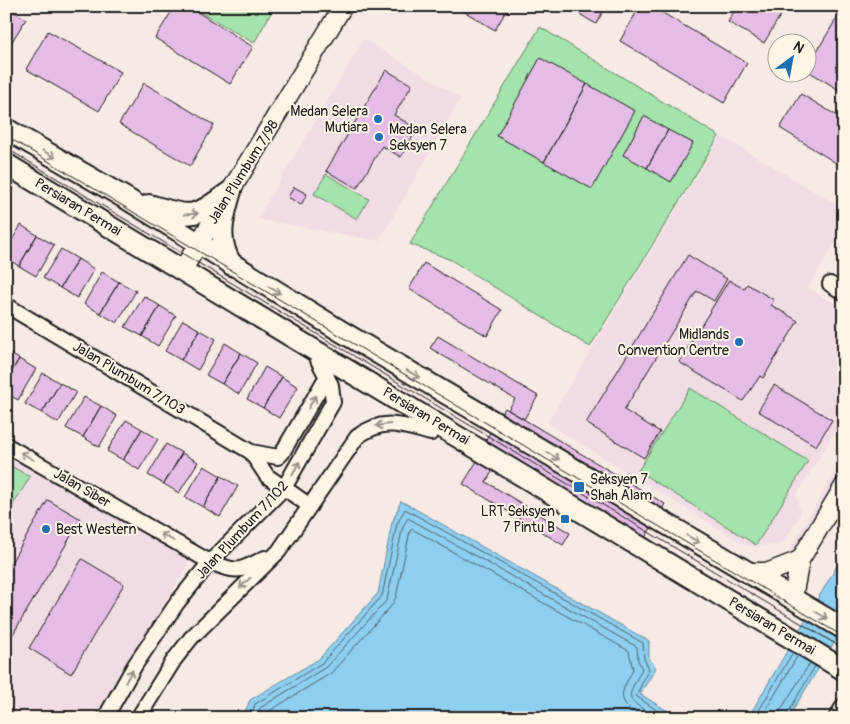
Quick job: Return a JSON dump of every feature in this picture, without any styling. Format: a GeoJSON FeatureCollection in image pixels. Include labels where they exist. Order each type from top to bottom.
{"type":"FeatureCollection","features":[{"type":"Feature","properties":{"kind":"main road"},"geometry":{"type":"LineString","coordinates":[[6,129],[127,199],[193,252],[277,314],[322,363],[431,433],[687,589],[772,626]]}},
{"type":"Feature","properties":{"kind":"main road","name":"Persiaran Permai"},"geometry":{"type":"LineString","coordinates":[[6,164],[270,321],[322,363],[844,670]]}},
{"type":"Feature","properties":{"kind":"main road"},"geometry":{"type":"LineString","coordinates":[[127,199],[183,215],[200,213],[231,192]]}},
{"type":"Feature","properties":{"kind":"main road"},"geometry":{"type":"LineString","coordinates":[[231,192],[221,226],[225,253],[232,265]]}},
{"type":"Feature","properties":{"kind":"main road"},"geometry":{"type":"LineString","coordinates":[[74,205],[106,211],[193,252],[232,265],[844,629]]}},
{"type":"Feature","properties":{"kind":"street","name":"Jalan Plumbum 7/98"},"geometry":{"type":"LineString","coordinates":[[193,252],[343,6]]}},
{"type":"Feature","properties":{"kind":"street"},"geometry":{"type":"LineString","coordinates":[[830,284],[844,292]]}},
{"type":"Feature","properties":{"kind":"street","name":"Jalan Plumbum 7/103"},"geometry":{"type":"LineString","coordinates":[[6,305],[251,452]]}},
{"type":"Feature","properties":{"kind":"street"},"geometry":{"type":"LineString","coordinates":[[251,452],[278,457],[282,453],[322,363]]}},
{"type":"Feature","properties":{"kind":"street","name":"Jalan Plumbum 7/102"},"geometry":{"type":"LineString","coordinates":[[105,718],[136,665],[177,602],[210,562],[284,488],[334,402],[322,363]]}},
{"type":"Feature","properties":{"kind":"street"},"geometry":{"type":"LineString","coordinates":[[138,718],[174,660],[191,638],[279,550],[357,437],[366,430],[388,423],[431,433]]}},
{"type":"Feature","properties":{"kind":"street","name":"Jalan Siber"},"geometry":{"type":"LineString","coordinates":[[6,445],[210,562],[232,571],[243,570],[279,550]]}},
{"type":"Feature","properties":{"kind":"street"},"geometry":{"type":"LineString","coordinates":[[251,452],[267,476],[310,506]]}},
{"type":"Feature","properties":{"kind":"street"},"geometry":{"type":"LineString","coordinates":[[796,599],[800,560],[844,486]]}},
{"type":"Feature","properties":{"kind":"street"},"geometry":{"type":"LineString","coordinates":[[748,572],[769,572],[800,560]]}},
{"type":"Feature","properties":{"kind":"shaded area"},"geometry":{"type":"Polygon","coordinates":[[[364,39],[461,98],[379,241],[257,219],[364,39]]]}},
{"type":"Feature","properties":{"kind":"shaded area"},"geometry":{"type":"Polygon","coordinates":[[[721,136],[844,209],[844,228],[808,288],[844,310],[844,417],[796,496],[801,513],[785,541],[777,545],[747,546],[547,423],[721,136]]]}},
{"type":"Feature","properties":{"kind":"shaded area"},"geometry":{"type":"Polygon","coordinates":[[[6,452],[191,560],[96,718],[6,718],[6,452]]]}},
{"type":"Feature","properties":{"kind":"shaded area"},"geometry":{"type":"Polygon","coordinates":[[[844,457],[844,505],[810,563],[789,551],[844,457]]]}},
{"type":"Feature","properties":{"kind":"green space"},"geometry":{"type":"Polygon","coordinates":[[[190,6],[275,6],[254,43],[190,6]]]}},
{"type":"Feature","properties":{"kind":"green space"},"geometry":{"type":"Polygon","coordinates":[[[540,27],[719,136],[590,347],[451,260],[410,244],[540,27]]]}},
{"type":"Feature","properties":{"kind":"green space"},"geometry":{"type":"Polygon","coordinates":[[[326,174],[369,199],[357,219],[314,194],[326,174]]]}},
{"type":"Feature","properties":{"kind":"green space"},"geometry":{"type":"Polygon","coordinates":[[[690,388],[808,461],[756,545],[638,471],[690,388]]]}},
{"type":"Feature","properties":{"kind":"green space"},"geometry":{"type":"Polygon","coordinates":[[[6,463],[30,477],[6,516],[6,463]]]}},
{"type":"Feature","properties":{"kind":"water"},"geometry":{"type":"Polygon","coordinates":[[[401,501],[649,641],[649,658],[656,668],[640,694],[679,718],[246,718],[245,712],[250,700],[319,659],[378,593],[392,523],[401,501]]]}},
{"type":"Feature","properties":{"kind":"water"},"geometry":{"type":"Polygon","coordinates":[[[844,554],[844,627],[788,718],[743,718],[752,711],[844,554]]]}},
{"type":"Feature","properties":{"kind":"building"},"geometry":{"type":"Polygon","coordinates":[[[175,6],[188,6],[253,47],[230,84],[155,38],[175,6]]]}},
{"type":"Feature","properties":{"kind":"building"},"geometry":{"type":"Polygon","coordinates":[[[455,6],[509,6],[495,30],[455,6]]]}},
{"type":"Feature","properties":{"kind":"building"},"geometry":{"type":"Polygon","coordinates":[[[566,6],[606,6],[596,24],[566,6]]]}},
{"type":"Feature","properties":{"kind":"building"},"geometry":{"type":"Polygon","coordinates":[[[640,6],[651,6],[747,63],[724,103],[620,41],[640,6]]]}},
{"type":"Feature","properties":{"kind":"building"},"geometry":{"type":"Polygon","coordinates":[[[737,6],[786,6],[771,32],[768,32],[764,43],[728,22],[737,6]]]}},
{"type":"Feature","properties":{"kind":"building"},"geometry":{"type":"Polygon","coordinates":[[[844,6],[844,85],[841,91],[818,77],[818,49],[844,6]]]}},
{"type":"Feature","properties":{"kind":"building"},"geometry":{"type":"Polygon","coordinates":[[[6,7],[26,19],[6,51],[6,7]]]}},
{"type":"Feature","properties":{"kind":"building"},"geometry":{"type":"Polygon","coordinates":[[[48,31],[121,72],[99,111],[26,69],[48,31]]]}},
{"type":"Feature","properties":{"kind":"building"},"geometry":{"type":"Polygon","coordinates":[[[540,58],[587,84],[544,162],[497,136],[540,58]]]}},
{"type":"Feature","properties":{"kind":"building","name":"Medan Selera Seksyen 7"},"geometry":{"type":"Polygon","coordinates":[[[386,70],[412,85],[394,115],[417,129],[401,157],[382,146],[357,188],[326,171],[386,70]]]}},
{"type":"Feature","properties":{"kind":"building"},"geometry":{"type":"Polygon","coordinates":[[[144,83],[214,125],[190,166],[119,124],[144,83]]]}},
{"type":"Feature","properties":{"kind":"building"},"geometry":{"type":"Polygon","coordinates":[[[587,84],[635,111],[592,189],[544,162],[587,84]]]}},
{"type":"Feature","properties":{"kind":"building"},"geometry":{"type":"Polygon","coordinates":[[[801,94],[844,120],[844,168],[780,128],[801,94]]]}},
{"type":"Feature","properties":{"kind":"building"},"geometry":{"type":"Polygon","coordinates":[[[644,116],[668,130],[647,168],[623,155],[644,116]]]}},
{"type":"Feature","properties":{"kind":"building"},"geometry":{"type":"Polygon","coordinates":[[[668,130],[693,143],[671,182],[647,168],[668,130]]]}},
{"type":"Feature","properties":{"kind":"building"},"geometry":{"type":"Polygon","coordinates":[[[294,187],[307,194],[301,205],[288,197],[294,187]]]}},
{"type":"Feature","properties":{"kind":"building"},"geometry":{"type":"Polygon","coordinates":[[[21,225],[37,235],[19,266],[6,258],[6,250],[21,225]]]}},
{"type":"Feature","properties":{"kind":"building"},"geometry":{"type":"Polygon","coordinates":[[[37,235],[54,245],[36,276],[19,266],[37,235]]]}},
{"type":"Feature","properties":{"kind":"building"},"geometry":{"type":"Polygon","coordinates":[[[61,249],[78,259],[60,288],[43,278],[61,249]]]}},
{"type":"Feature","properties":{"kind":"building"},"geometry":{"type":"Polygon","coordinates":[[[688,255],[727,279],[714,301],[697,291],[624,410],[660,432],[644,458],[586,423],[688,255]]]}},
{"type":"Feature","properties":{"kind":"building"},"geometry":{"type":"Polygon","coordinates":[[[78,259],[94,269],[77,298],[60,288],[78,259]]]}},
{"type":"Feature","properties":{"kind":"building"},"geometry":{"type":"Polygon","coordinates":[[[424,263],[502,310],[487,336],[409,289],[424,263]]]}},
{"type":"Feature","properties":{"kind":"building"},"geometry":{"type":"Polygon","coordinates":[[[102,272],[119,282],[100,313],[84,304],[102,272]]]}},
{"type":"Feature","properties":{"kind":"building","name":"Midlands Convention Centre"},"geometry":{"type":"Polygon","coordinates":[[[729,280],[744,289],[747,284],[774,300],[771,305],[798,321],[763,378],[760,376],[743,401],[679,362],[729,280]]]}},
{"type":"Feature","properties":{"kind":"building"},"geometry":{"type":"Polygon","coordinates":[[[119,282],[136,291],[117,323],[100,313],[119,282]]]}},
{"type":"Feature","properties":{"kind":"building"},"geometry":{"type":"Polygon","coordinates":[[[144,296],[160,306],[142,336],[125,327],[144,296]]]}},
{"type":"Feature","properties":{"kind":"building"},"geometry":{"type":"Polygon","coordinates":[[[160,306],[176,316],[158,346],[142,336],[160,306]]]}},
{"type":"Feature","properties":{"kind":"building"},"geometry":{"type":"Polygon","coordinates":[[[183,320],[200,330],[181,360],[165,351],[183,320]]]}},
{"type":"Feature","properties":{"kind":"building"},"geometry":{"type":"Polygon","coordinates":[[[200,330],[216,339],[198,370],[181,360],[200,330]]]}},
{"type":"Feature","properties":{"kind":"building"},"geometry":{"type":"Polygon","coordinates":[[[438,336],[538,396],[524,419],[508,410],[515,399],[430,348],[438,336]]]}},
{"type":"Feature","properties":{"kind":"building"},"geometry":{"type":"Polygon","coordinates":[[[225,343],[241,353],[222,384],[206,375],[225,343]]]}},
{"type":"Feature","properties":{"kind":"building"},"geometry":{"type":"Polygon","coordinates":[[[6,351],[19,359],[6,381],[6,351]]]}},
{"type":"Feature","properties":{"kind":"building"},"geometry":{"type":"Polygon","coordinates":[[[241,353],[257,363],[239,394],[222,384],[241,353]]]}},
{"type":"Feature","properties":{"kind":"building"},"geometry":{"type":"Polygon","coordinates":[[[19,359],[36,369],[18,400],[6,393],[6,381],[19,359]]]}},
{"type":"Feature","properties":{"kind":"building"},"geometry":{"type":"Polygon","coordinates":[[[265,367],[282,377],[263,408],[247,399],[265,367]]]}},
{"type":"Feature","properties":{"kind":"building"},"geometry":{"type":"Polygon","coordinates":[[[43,373],[60,383],[42,413],[25,404],[43,373]]]}},
{"type":"Feature","properties":{"kind":"building"},"geometry":{"type":"Polygon","coordinates":[[[282,377],[298,387],[279,418],[263,408],[282,377]]]}},
{"type":"Feature","properties":{"kind":"building"},"geometry":{"type":"Polygon","coordinates":[[[60,383],[76,392],[58,423],[42,413],[60,383]]]}},
{"type":"Feature","properties":{"kind":"building"},"geometry":{"type":"Polygon","coordinates":[[[774,385],[832,420],[816,446],[758,411],[774,385]]]}},
{"type":"Feature","properties":{"kind":"building"},"geometry":{"type":"Polygon","coordinates":[[[84,397],[101,406],[83,437],[66,428],[84,397]]]}},
{"type":"Feature","properties":{"kind":"building"},"geometry":{"type":"Polygon","coordinates":[[[101,406],[117,416],[99,447],[83,437],[101,406]]]}},
{"type":"Feature","properties":{"kind":"building","name":"Seksyen 7 Shah Alam"},"geometry":{"type":"Polygon","coordinates":[[[505,408],[665,504],[635,555],[474,459],[505,408]]]}},
{"type":"Feature","properties":{"kind":"building"},"geometry":{"type":"Polygon","coordinates":[[[126,420],[142,429],[123,460],[107,451],[126,420]]]}},
{"type":"Feature","properties":{"kind":"building"},"geometry":{"type":"Polygon","coordinates":[[[142,429],[158,439],[139,470],[123,460],[142,429]]]}},
{"type":"Feature","properties":{"kind":"building"},"geometry":{"type":"Polygon","coordinates":[[[166,444],[182,453],[164,484],[148,475],[166,444]]]}},
{"type":"Feature","properties":{"kind":"building"},"geometry":{"type":"Polygon","coordinates":[[[182,453],[198,462],[179,493],[164,484],[182,453]]]}},
{"type":"Feature","properties":{"kind":"building"},"geometry":{"type":"Polygon","coordinates":[[[477,461],[493,470],[486,482],[570,533],[563,545],[463,484],[477,461]]]}},
{"type":"Feature","properties":{"kind":"building"},"geometry":{"type":"Polygon","coordinates":[[[204,466],[221,476],[203,507],[185,497],[204,466]]]}},
{"type":"Feature","properties":{"kind":"building"},"geometry":{"type":"Polygon","coordinates":[[[221,476],[238,486],[220,517],[203,507],[221,476]]]}},
{"type":"Feature","properties":{"kind":"building"},"geometry":{"type":"Polygon","coordinates":[[[48,500],[81,519],[6,646],[6,571],[48,500]]]}},
{"type":"Feature","properties":{"kind":"building"},"geometry":{"type":"Polygon","coordinates":[[[82,559],[124,584],[71,674],[29,648],[82,559]]]}},
{"type":"Feature","properties":{"kind":"tram line"},"geometry":{"type":"LineString","coordinates":[[6,136],[844,637]]}},
{"type":"Feature","properties":{"kind":"tram line"},"geometry":{"type":"LineString","coordinates":[[6,148],[844,649]]}},
{"type":"Feature","properties":{"kind":"place","name":"Medan Selera Mutiara"},"geometry":{"type":"Point","coordinates":[378,119]}},
{"type":"Feature","properties":{"kind":"place","name":"Medan Selera Seksyen 7"},"geometry":{"type":"Point","coordinates":[379,137]}},
{"type":"Feature","properties":{"kind":"place","name":"Midlands Convention Centre"},"geometry":{"type":"Point","coordinates":[739,342]}},
{"type":"Feature","properties":{"kind":"place","name":"Seksyen 7 Shah Alam"},"geometry":{"type":"Point","coordinates":[579,487]}},
{"type":"Feature","properties":{"kind":"place","name":"LRT Seksyen 7 Pintu B"},"geometry":{"type":"Point","coordinates":[565,519]}},
{"type":"Feature","properties":{"kind":"place","name":"Best Western"},"geometry":{"type":"Point","coordinates":[46,529]}}]}
